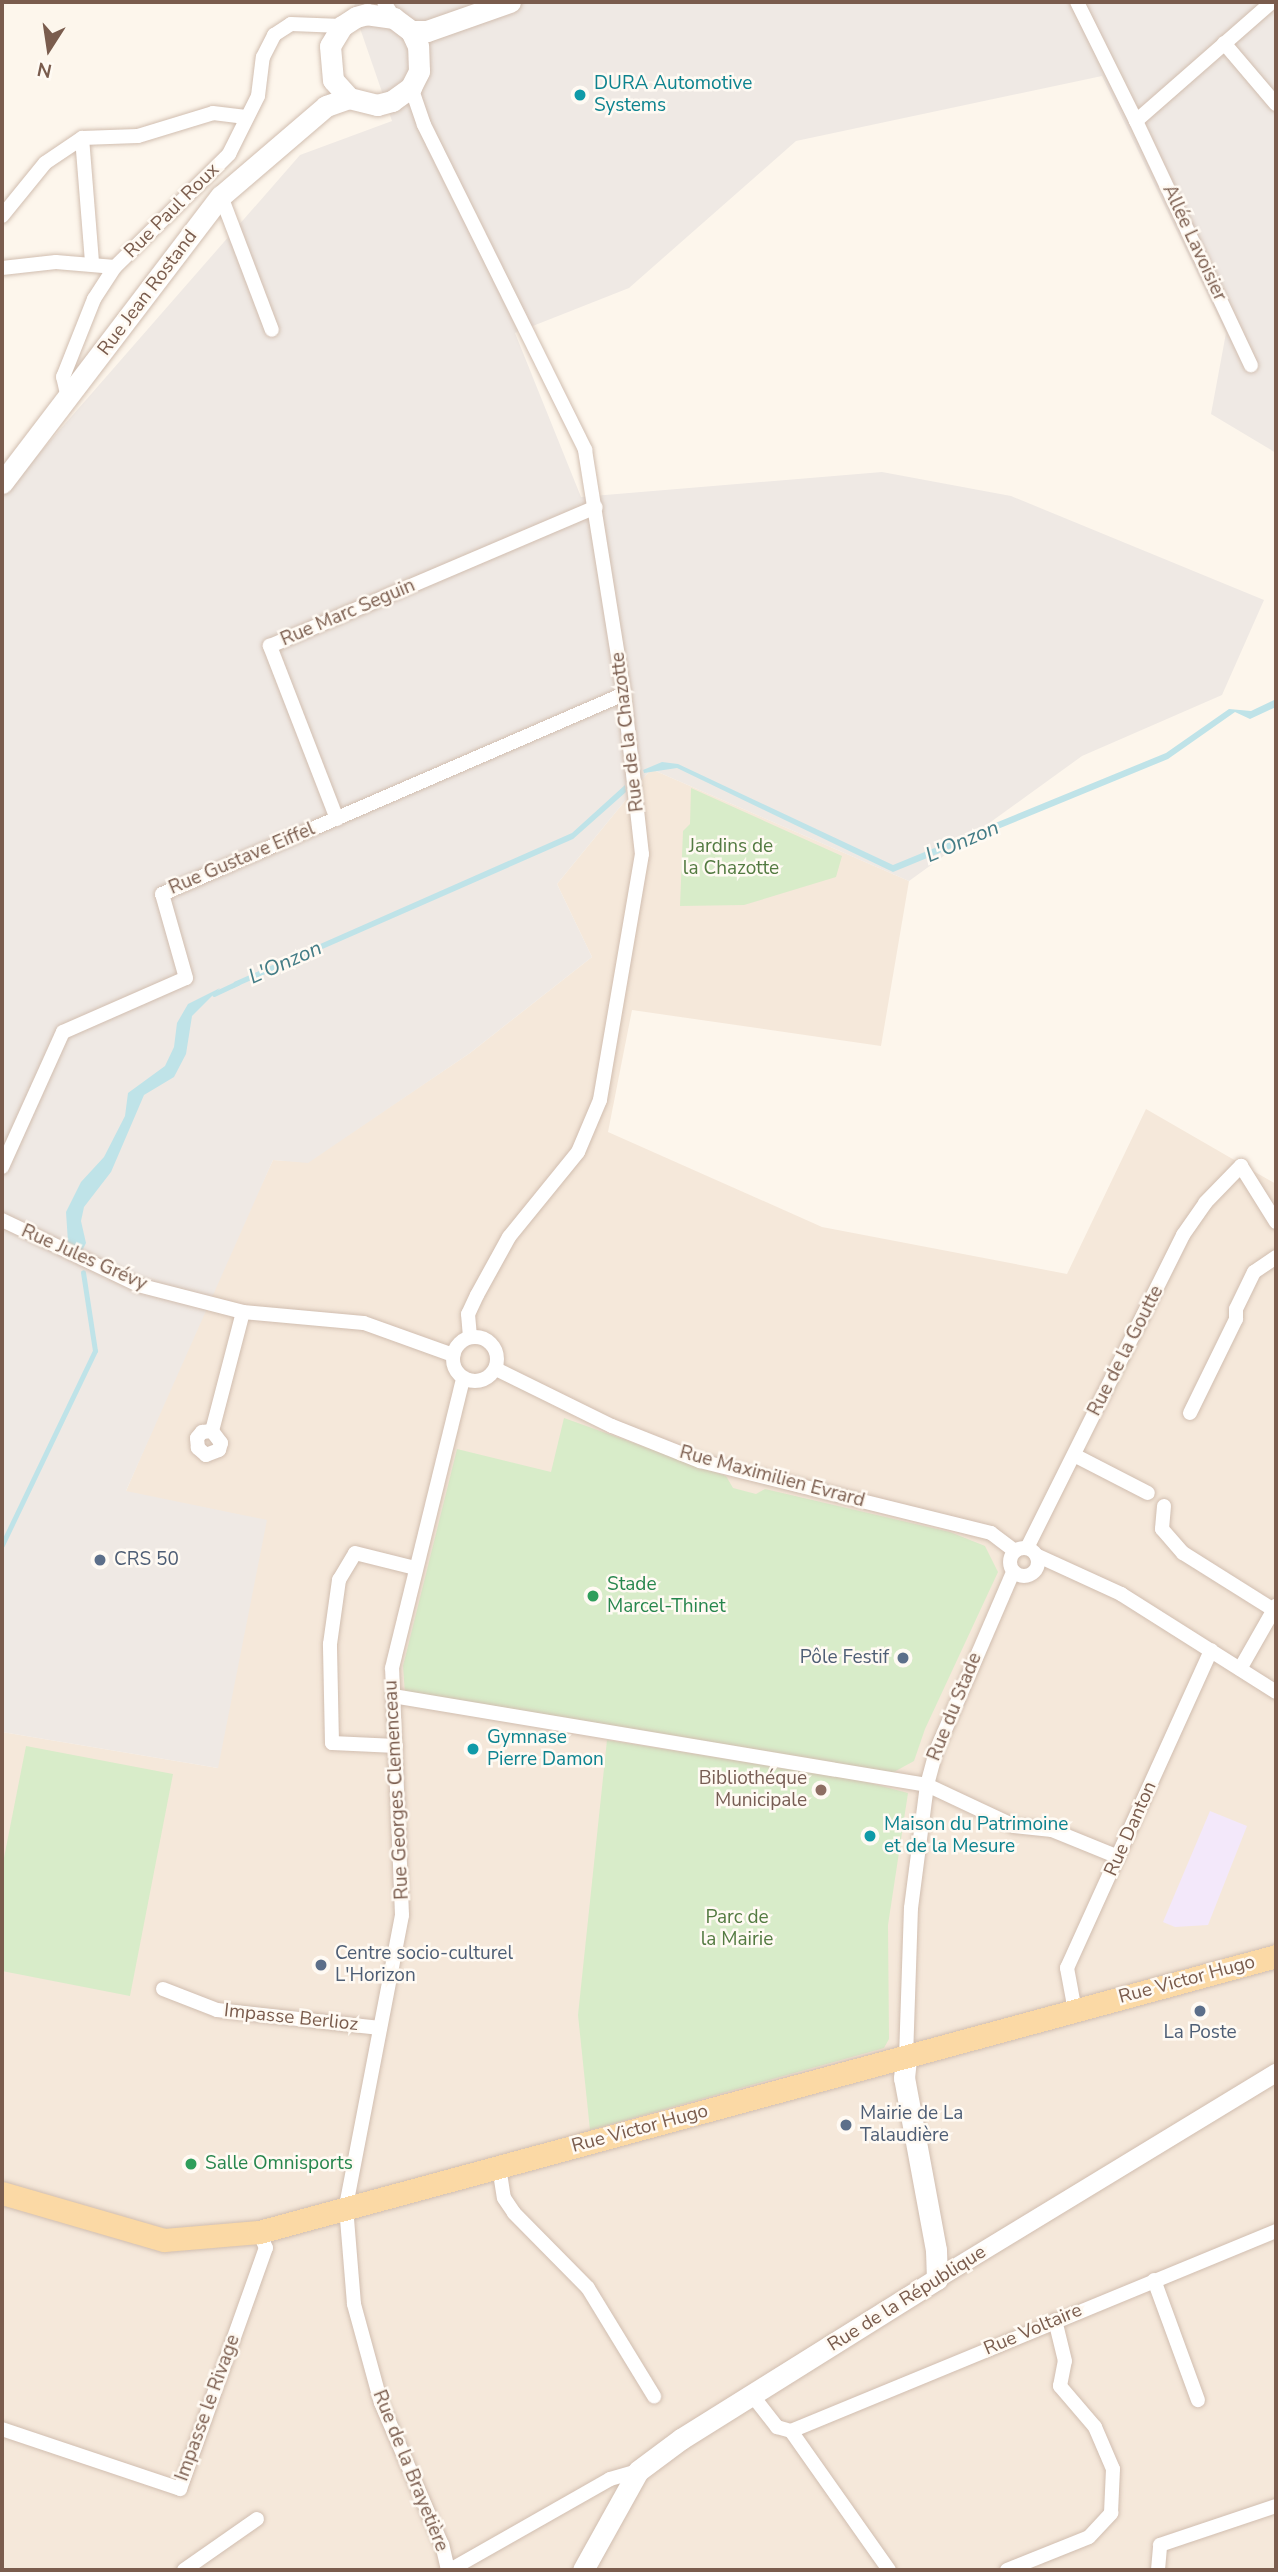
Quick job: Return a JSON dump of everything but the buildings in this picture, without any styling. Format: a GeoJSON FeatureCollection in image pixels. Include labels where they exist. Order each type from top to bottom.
{"type":"FeatureCollection","features":[{"type":"Feature","properties":{"kind":"main road"},"geometry":{"type":"LineString","coordinates":[[460,19],[386,13],[342,26],[330,46],[333,80],[349,98],[377,105],[392,102],[411,87],[420,55],[460,19],[510,2]]}},
{"type":"Feature","properties":{"kind":"main road"},"geometry":{"type":"LineString","coordinates":[[386,13],[420,55]]}},
{"type":"Feature","properties":{"kind":"main road"},"geometry":{"type":"LineString","coordinates":[[309,117],[333,80]]}},
{"type":"Feature","properties":{"kind":"main road"},"geometry":{"type":"LineString","coordinates":[[309,117],[349,98]]}},
{"type":"Feature","properties":{"kind":"main road","name":"Rue Jean Rostand"},"geometry":{"type":"LineString","coordinates":[[2,483],[221,196],[309,117]]}},
{"type":"Feature","properties":{"kind":"main road","name":"Rue Victor Hugo"},"geometry":{"type":"LineString","coordinates":[[2,2193],[164,2240],[259,2232],[346,2206],[906,2058],[1276,1956]]}},
{"type":"Feature","properties":{"kind":"main road"},"geometry":{"type":"LineString","coordinates":[[906,2058],[904,2078],[936,2250],[937,2279]]}},
{"type":"Feature","properties":{"kind":"main road","name":"Rue de la République"},"geometry":{"type":"LineString","coordinates":[[583,2570],[638,2471],[752,2395],[937,2279]]}},
{"type":"Feature","properties":{"kind":"street","name":"Allée Lavoisier"},"geometry":{"type":"LineString","coordinates":[[1077,2],[1251,365]]}},
{"type":"Feature","properties":{"kind":"street"},"geometry":{"type":"LineString","coordinates":[[1136,121],[1272,2]]}},
{"type":"Feature","properties":{"kind":"street","name":"Rue Paul Roux"},"geometry":{"type":"LineString","coordinates":[[68,398],[63,377],[94,299],[115,267],[229,153],[258,96],[262,57],[274,35],[292,24],[310,27],[342,26]]}},
{"type":"Feature","properties":{"kind":"street"},"geometry":{"type":"LineString","coordinates":[[310,27],[330,46]]}},
{"type":"Feature","properties":{"kind":"street"},"geometry":{"type":"LineString","coordinates":[[1224,43],[1276,104]]}},
{"type":"Feature","properties":{"kind":"street","name":"Rue de la Chazotte"},"geometry":{"type":"LineString","coordinates":[[411,87],[424,125],[585,450],[624,694],[642,854],[600,1100],[578,1152],[509,1237],[477,1294],[468,1314],[470,1337]]}},
{"type":"Feature","properties":{"kind":"street"},"geometry":{"type":"LineString","coordinates":[[392,102],[424,125]]}},
{"type":"Feature","properties":{"kind":"street"},"geometry":{"type":"LineString","coordinates":[[2,216],[45,163],[82,138],[138,136],[213,113],[246,117]]}},
{"type":"Feature","properties":{"kind":"street"},"geometry":{"type":"LineString","coordinates":[[82,138],[92,262]]}},
{"type":"Feature","properties":{"kind":"street"},"geometry":{"type":"LineString","coordinates":[[221,196],[272,330]]}},
{"type":"Feature","properties":{"kind":"street"},"geometry":{"type":"LineString","coordinates":[[2,268],[92,262],[115,267]]}},
{"type":"Feature","properties":{"kind":"street","name":"Rue Marc Seguin"},"geometry":{"type":"LineString","coordinates":[[337,818],[270,646],[596,507]]}},
{"type":"Feature","properties":{"kind":"street","name":"Rue Gustave Eiffel"},"geometry":{"type":"LineString","coordinates":[[2,1167],[62,1032],[186,978],[162,894],[624,694]]}},
{"type":"Feature","properties":{"kind":"street","name":"Rue de la Goutte"},"geometry":{"type":"LineString","coordinates":[[1026,1551],[1183,1236],[1205,1203],[1241,1166],[1276,1222]]}},
{"type":"Feature","properties":{"kind":"street","name":"Rue Jules Grévy"},"geometry":{"type":"LineString","coordinates":[[2,1220],[138,1285],[243,1312],[364,1323],[453,1355]]}},
{"type":"Feature","properties":{"kind":"street"},"geometry":{"type":"LineString","coordinates":[[1190,1413],[1237,1319],[1236,1308],[1249,1280],[1276,1257]]}},
{"type":"Feature","properties":{"kind":"street"},"geometry":{"type":"LineString","coordinates":[[212,1431],[243,1312]]}},
{"type":"Feature","properties":{"kind":"street"},"geometry":{"type":"LineString","coordinates":[[470,1337],[493,1345],[496,1368],[477,1382],[463,1378],[453,1364],[453,1355],[470,1337]]}},
{"type":"Feature","properties":{"kind":"street","name":"Rue Maximilien Evrard"},"geometry":{"type":"LineString","coordinates":[[496,1368],[612,1426],[700,1461],[991,1533],[1121,1594],[1276,1692]]}},
{"type":"Feature","properties":{"kind":"street","name":"Rue Georges Clemenceau"},"geometry":{"type":"LineString","coordinates":[[346,2206],[404,1888],[391,1668],[463,1378]]}},
{"type":"Feature","properties":{"kind":"street"},"geometry":{"type":"LineString","coordinates":[[1074,1455],[1148,1493]]}},
{"type":"Feature","properties":{"kind":"street"},"geometry":{"type":"LineString","coordinates":[[1164,1506],[1162,1529],[1183,1553],[1275,1608],[1240,1669]]}},
{"type":"Feature","properties":{"kind":"street"},"geometry":{"type":"LineString","coordinates":[[1026,1551],[1037,1569],[1030,1575],[1013,1572],[1009,1558],[1026,1551]]}},
{"type":"Feature","properties":{"kind":"street"},"geometry":{"type":"LineString","coordinates":[[396,1746],[332,1743],[330,1644],[339,1580],[355,1553],[415,1569]]}},
{"type":"Feature","properties":{"kind":"street","name":"Rue du Stade"},"geometry":{"type":"LineString","coordinates":[[906,2058],[911,1908],[926,1785],[936,1751],[1013,1572]]}},
{"type":"Feature","properties":{"kind":"street","name":"Rue Danton"},"geometry":{"type":"LineString","coordinates":[[1075,2011],[1067,1968],[1211,1650]]}},
{"type":"Feature","properties":{"kind":"street"},"geometry":{"type":"LineString","coordinates":[[393,1696],[926,1785],[1014,1826],[1052,1830],[1118,1857]]}},
{"type":"Feature","properties":{"kind":"street","name":"Impasse Berlioz"},"geometry":{"type":"LineString","coordinates":[[163,1989],[217,2010],[380,2028]]}},
{"type":"Feature","properties":{"kind":"street","name":"Rue de la République"},"geometry":{"type":"LineString","coordinates":[[937,2279],[1276,2073]]}},
{"type":"Feature","properties":{"kind":"street"},"geometry":{"type":"LineString","coordinates":[[499,2166],[504,2198],[514,2213],[588,2288],[654,2396]]}},
{"type":"Feature","properties":{"kind":"street","name":"Rue de la Brayetière"},"geometry":{"type":"LineString","coordinates":[[346,2206],[354,2304],[381,2403],[442,2545],[449,2570]]}},
{"type":"Feature","properties":{"kind":"street","name":"Rue Voltaire"},"geometry":{"type":"LineString","coordinates":[[791,2431],[1276,2231]]}},
{"type":"Feature","properties":{"kind":"street","name":"Impasse le Rivage"},"geometry":{"type":"LineString","coordinates":[[2,2429],[180,2489],[266,2248],[259,2232]]}},
{"type":"Feature","properties":{"kind":"street"},"geometry":{"type":"LineString","coordinates":[[1154,2280],[1198,2400]]}},
{"type":"Feature","properties":{"kind":"street"},"geometry":{"type":"LineString","coordinates":[[1007,2570],[1089,2537],[1111,2513],[1113,2469],[1095,2427],[1060,2386],[1065,2361],[1055,2320]]}},
{"type":"Feature","properties":{"kind":"street"},"geometry":{"type":"LineString","coordinates":[[752,2395],[776,2427],[791,2431],[889,2570]]}},
{"type":"Feature","properties":{"kind":"street"},"geometry":{"type":"LineString","coordinates":[[449,2570],[610,2479],[638,2471]]}},
{"type":"Feature","properties":{"kind":"street"},"geometry":{"type":"LineString","coordinates":[[1158,2570],[1160,2545],[1276,2506]]}},
{"type":"Feature","properties":{"kind":"street"},"geometry":{"type":"LineString","coordinates":[[184,2570],[257,2519]]}},
{"type":"Feature","properties":{"kind":"shaded area"},"geometry":{"type":"Polygon","coordinates":[[[356,2],[1276,2],[1276,453],[1211,414],[1226,333],[1102,76],[796,141],[629,288],[515,333],[581,497],[882,472],[1011,496],[1264,600],[1222,695],[1082,756],[909,881],[651,769],[557,884],[592,957],[470,1053],[308,1163],[273,1160],[126,1491],[267,1520],[218,1768],[2,1732],[2,496],[300,155],[392,121],[353,8],[356,2]]]}},
{"type":"Feature","properties":{"kind":"shaded area"},"geometry":{"type":"Polygon","coordinates":[[[651,769],[909,881],[881,1046],[632,1010],[608,1132],[822,1227],[1067,1274],[1146,1109],[1276,1184],[1276,2570],[2,2570],[2,1732],[218,1768],[126,1491],[211,1294],[273,1160],[308,1162],[470,1053],[592,957],[557,884],[651,769]]]}},
{"type":"Feature","properties":{"kind":"shaded area"},"geometry":{"type":"Polygon","coordinates":[[[1210,1811],[1247,1826],[1208,1925],[1175,1927],[1163,1922],[1210,1811]]]}},
{"type":"Feature","properties":{"kind":"green space","name":"Jardins de la Chazotte"},"geometry":{"type":"Polygon","coordinates":[[[691,788],[842,856],[836,877],[744,905],[680,906],[683,831],[690,824],[691,788]]]}},
{"type":"Feature","properties":{"kind":"green space"},"geometry":{"type":"Polygon","coordinates":[[[564,1418],[726,1476],[733,1488],[756,1494],[765,1489],[950,1532],[985,1546],[998,1572],[925,1729],[914,1761],[892,1773],[405,1694],[403,1666],[457,1449],[551,1472],[564,1418]]]}},
{"type":"Feature","properties":{"kind":"green space","name":"Parc de la Mairie"},"geometry":{"type":"Polygon","coordinates":[[[607,1740],[855,1779],[908,1793],[888,1925],[889,2039],[884,2048],[590,2130],[578,2015],[607,1740]]]}},
{"type":"Feature","properties":{"kind":"green space"},"geometry":{"type":"Polygon","coordinates":[[[26,1746],[173,1774],[130,1996],[2,1971],[2,1868],[26,1746]]]}},
{"type":"Feature","properties":{"kind":"water"},"geometry":{"type":"Polygon","coordinates":[[[1276,699],[1276,707],[1250,719],[1235,712],[1168,759],[893,872],[677,768],[644,773],[643,770],[662,762],[678,764],[893,865],[1166,753],[1229,709],[1251,711],[1276,699]]]}},
{"type":"Feature","properties":{"kind":"water"},"geometry":{"type":"Polygon","coordinates":[[[625,785],[626,792],[573,839],[231,989],[234,982],[572,833],[625,785]]]}},
{"type":"Feature","properties":{"kind":"water"},"geometry":{"type":"Polygon","coordinates":[[[220,988],[192,1016],[186,1054],[174,1077],[144,1095],[111,1172],[84,1207],[81,1221],[86,1243],[82,1251],[73,1247],[68,1242],[66,1212],[81,1182],[104,1157],[125,1116],[128,1093],[165,1066],[174,1047],[177,1023],[188,1004],[220,988]]]}},
{"type":"Feature","properties":{"kind":"waterway","name":"L'Onzon"},"geometry":{"type":"LineString","coordinates":[[214,994],[238,983]]}},
{"type":"Feature","properties":{"kind":"waterway","name":"L'Onzon"},"geometry":{"type":"LineString","coordinates":[[2,1545],[95,1351],[83,1273]]}},
{"type":"Feature","properties":{"kind":"place","name":"DURA Automotive Systems"},"geometry":{"type":"Point","coordinates":[580,95]}},
{"type":"Feature","properties":{"kind":"place","name":"CRS 50"},"geometry":{"type":"Point","coordinates":[100,1560]}},
{"type":"Feature","properties":{"kind":"place","name":"Stade Marcel-Thinet"},"geometry":{"type":"Point","coordinates":[593,1596]}},
{"type":"Feature","properties":{"kind":"place","name":"Pôle Festif"},"geometry":{"type":"Point","coordinates":[903,1658]}},
{"type":"Feature","properties":{"kind":"place","name":"Gymnase Pierre Damon"},"geometry":{"type":"Point","coordinates":[473,1749]}},
{"type":"Feature","properties":{"kind":"place","name":"Bibliothéque Municipale"},"geometry":{"type":"Point","coordinates":[821,1790]}},
{"type":"Feature","properties":{"kind":"place","name":"Maison du Patrimoine et de la Mesure"},"geometry":{"type":"Point","coordinates":[870,1836]}},
{"type":"Feature","properties":{"kind":"place","name":"Centre socio-culturel L'Horizon"},"geometry":{"type":"Point","coordinates":[321,1965]}},
{"type":"Feature","properties":{"kind":"place","name":"La Poste"},"geometry":{"type":"Point","coordinates":[1200,2011]}},
{"type":"Feature","properties":{"kind":"place","name":"Mairie de La Talaudière"},"geometry":{"type":"Point","coordinates":[846,2125]}},
{"type":"Feature","properties":{"kind":"place","name":"Salle Omnisports"},"geometry":{"type":"Point","coordinates":[191,2164]}}]}
